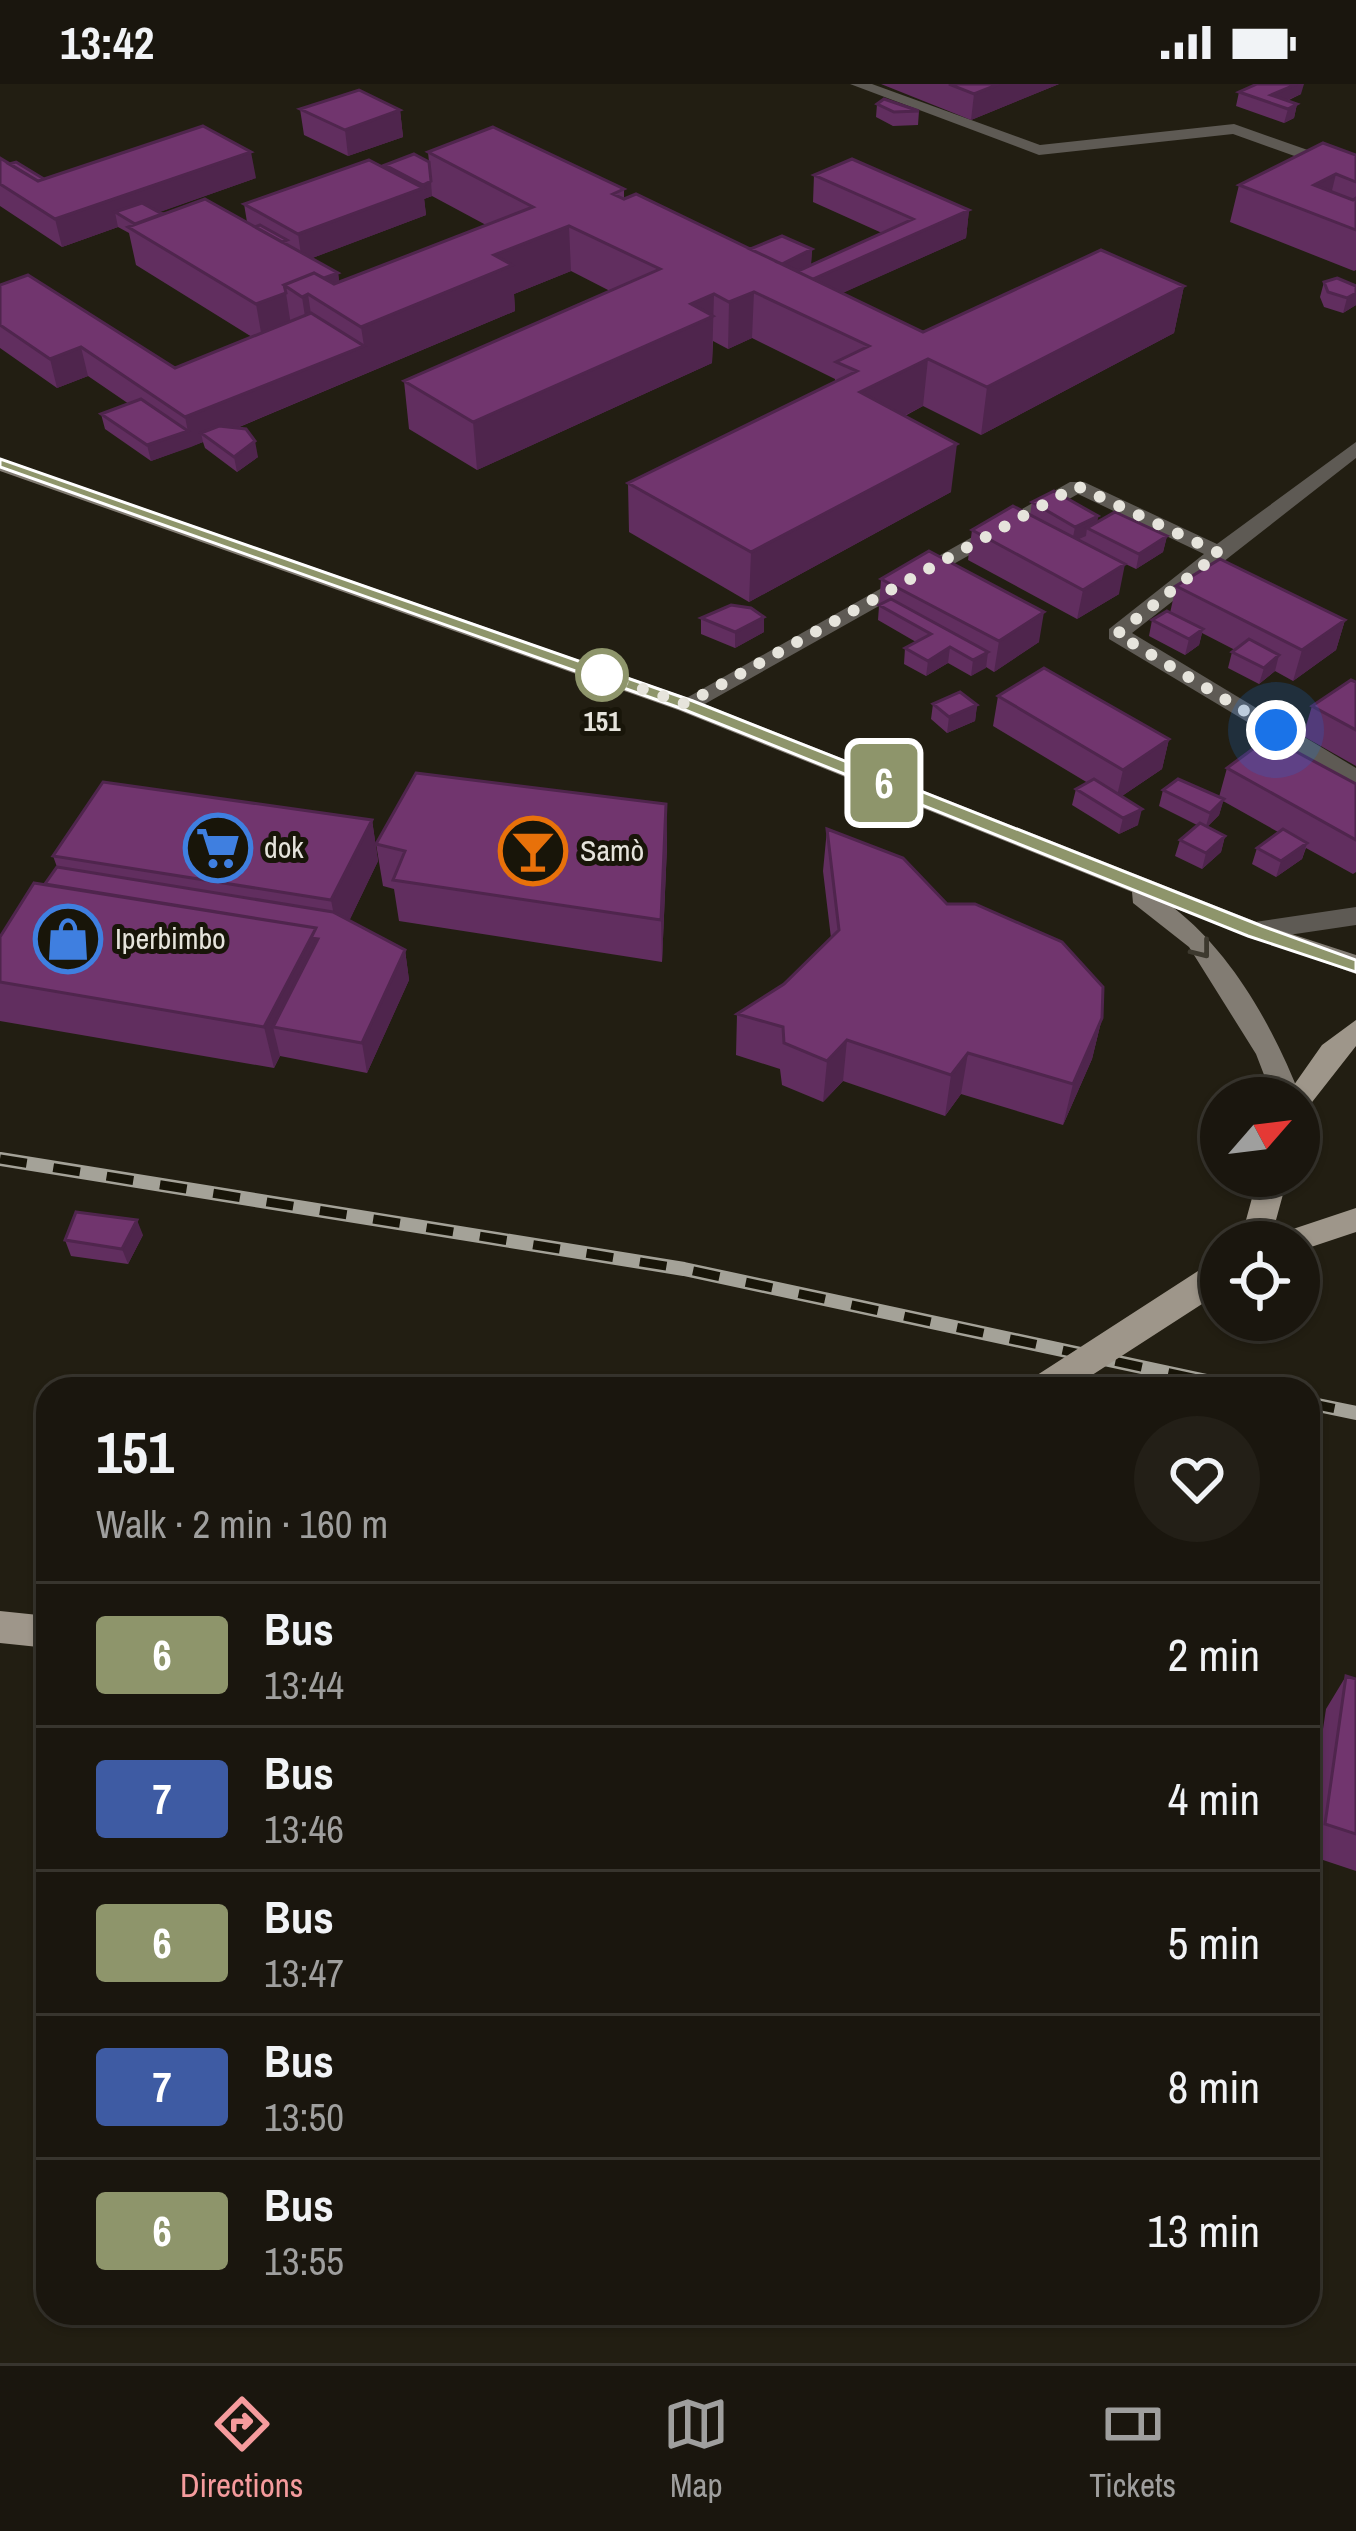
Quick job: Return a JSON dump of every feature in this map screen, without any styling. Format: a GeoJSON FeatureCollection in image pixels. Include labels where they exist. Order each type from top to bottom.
{"type":"FeatureCollection","features":[{"type":"Feature","properties":{"kind":"main road"},"geometry":{"type":"LineString","coordinates":[[0,464],[686,704],[1255,931],[1356,965]]}},
{"type":"Feature","properties":{"kind":"main road"},"geometry":{"type":"LineString","coordinates":[[1114,874],[1198,941],[1269,1052],[1279,1077]]}},
{"type":"Feature","properties":{"kind":"main road"},"geometry":{"type":"LineString","coordinates":[[1314,1077],[1356,1030]]}},
{"type":"Feature","properties":{"kind":"main road"},"geometry":{"type":"LineString","coordinates":[[1320,1232],[1356,1220]]}},
{"type":"Feature","properties":{"kind":"main road"},"geometry":{"type":"LineString","coordinates":[[1061,1377],[1200,1287]]}},
{"type":"Feature","properties":{"kind":"main road"},"geometry":{"type":"LineString","coordinates":[[0,1627],[36,1631]]}},
{"type":"Feature","properties":{"kind":"street"},"geometry":{"type":"LineString","coordinates":[[858,84],[1039,150],[1234,129],[1356,172]]}},
{"type":"Feature","properties":{"kind":"street"},"geometry":{"type":"LineString","coordinates":[[1356,448],[1117,634],[1356,778]]}},
{"type":"Feature","properties":{"kind":"street"},"geometry":{"type":"LineString","coordinates":[[686,704],[1077,486],[1219,553]]}},
{"type":"Feature","properties":{"kind":"street"},"geometry":{"type":"LineString","coordinates":[[1255,931],[1356,916]]}},
{"type":"Feature","properties":{"kind":"building"},"geometry":{"type":"Polygon","coordinates":[[[949,84],[999,84],[974,94],[949,84]]]}},
{"type":"Feature","properties":{"kind":"building"},"geometry":{"type":"Polygon","coordinates":[[[1257,84],[1297,84],[1271,95],[1297,104],[1288,109],[1239,92],[1257,84]]]}},
{"type":"Feature","properties":{"kind":"building"},"geometry":{"type":"Polygon","coordinates":[[[359,90],[400,110],[345,130],[300,109],[359,90]]]}},
{"type":"Feature","properties":{"kind":"building"},"geometry":{"type":"Polygon","coordinates":[[[884,99],[919,111],[894,112],[877,104],[884,99]]]}},
{"type":"Feature","properties":{"kind":"building"},"geometry":{"type":"Polygon","coordinates":[[[203,126],[251,152],[55,219],[0,184],[0,158],[38,181],[203,126]]]}},
{"type":"Feature","properties":{"kind":"building"},"geometry":{"type":"Polygon","coordinates":[[[493,127],[624,189],[613,194],[624,199],[636,194],[923,332],[1101,250],[1184,286],[987,387],[928,359],[860,392],[957,444],[751,552],[628,483],[857,371],[836,362],[869,346],[754,292],[729,302],[714,294],[691,304],[713,316],[473,422],[404,381],[660,269],[569,226],[494,255],[512,265],[361,327],[284,285],[314,273],[334,284],[533,207],[428,152],[493,127]]]}},
{"type":"Feature","properties":{"kind":"building"},"geometry":{"type":"Polygon","coordinates":[[[1323,143],[1356,155],[1356,182],[1336,174],[1314,185],[1356,198],[1356,230],[1239,185],[1323,143]]]}},
{"type":"Feature","properties":{"kind":"building"},"geometry":{"type":"Polygon","coordinates":[[[414,154],[429,162],[431,181],[423,185],[385,165],[414,154]]]}},
{"type":"Feature","properties":{"kind":"building"},"geometry":{"type":"Polygon","coordinates":[[[852,159],[969,210],[813,279],[775,261],[798,271],[913,219],[814,175],[852,159]]]}},
{"type":"Feature","properties":{"kind":"building"},"geometry":{"type":"Polygon","coordinates":[[[369,160],[423,188],[298,234],[244,204],[369,160]]]}},
{"type":"Feature","properties":{"kind":"building"},"geometry":{"type":"Polygon","coordinates":[[[16,162],[44,179],[38,181],[9,164],[16,162]]]}},
{"type":"Feature","properties":{"kind":"building"},"geometry":{"type":"Polygon","coordinates":[[[205,199],[338,273],[324,278],[314,273],[284,285],[286,293],[256,304],[128,227],[205,199]]]}},
{"type":"Feature","properties":{"kind":"building"},"geometry":{"type":"Polygon","coordinates":[[[142,203],[162,214],[135,224],[115,212],[142,203]]]}},
{"type":"Feature","properties":{"kind":"building"},"geometry":{"type":"Polygon","coordinates":[[[260,225],[287,240],[282,242],[255,227],[260,225]]]}},
{"type":"Feature","properties":{"kind":"building"},"geometry":{"type":"Polygon","coordinates":[[[782,236],[812,249],[782,264],[750,249],[782,236]]]}},
{"type":"Feature","properties":{"kind":"building"},"geometry":{"type":"Polygon","coordinates":[[[28,275],[175,368],[311,313],[364,346],[185,417],[81,347],[50,359],[0,325],[0,285],[28,275]]]}},
{"type":"Feature","properties":{"kind":"building"},"geometry":{"type":"Polygon","coordinates":[[[1337,278],[1356,286],[1356,293],[1347,298],[1328,292],[1324,282],[1337,278]]]}},
{"type":"Feature","properties":{"kind":"building"},"geometry":{"type":"Polygon","coordinates":[[[141,399],[188,431],[147,445],[101,414],[141,399]]]}},
{"type":"Feature","properties":{"kind":"building"},"geometry":{"type":"Polygon","coordinates":[[[219,426],[246,429],[255,441],[234,457],[201,433],[219,426]]]}},
{"type":"Feature","properties":{"kind":"building"},"geometry":{"type":"Polygon","coordinates":[[[1054,491],[1098,516],[1075,527],[1032,502],[1054,491]]]}},
{"type":"Feature","properties":{"kind":"building"},"geometry":{"type":"Polygon","coordinates":[[[1013,506],[1125,564],[1083,590],[972,530],[1013,506]]]}},
{"type":"Feature","properties":{"kind":"building"},"geometry":{"type":"Polygon","coordinates":[[[1115,512],[1167,536],[1139,554],[1087,528],[1115,512]]]}},
{"type":"Feature","properties":{"kind":"building"},"geometry":{"type":"Polygon","coordinates":[[[929,551],[1044,612],[999,641],[881,579],[929,551]]]}},
{"type":"Feature","properties":{"kind":"building"},"geometry":{"type":"Polygon","coordinates":[[[1220,559],[1345,620],[1302,650],[1176,586],[1220,559]]]}},
{"type":"Feature","properties":{"kind":"building"},"geometry":{"type":"Polygon","coordinates":[[[891,599],[988,652],[973,660],[950,647],[928,661],[905,648],[931,634],[879,605],[891,599]]]}},
{"type":"Feature","properties":{"kind":"building"},"geometry":{"type":"Polygon","coordinates":[[[731,605],[751,608],[764,617],[735,632],[701,618],[731,605]]]}},
{"type":"Feature","properties":{"kind":"building"},"geometry":{"type":"Polygon","coordinates":[[[1167,611],[1203,629],[1189,639],[1152,620],[1167,611]]]}},
{"type":"Feature","properties":{"kind":"building"},"geometry":{"type":"Polygon","coordinates":[[[1249,639],[1279,655],[1264,668],[1232,652],[1249,639]]]}},
{"type":"Feature","properties":{"kind":"building"},"geometry":{"type":"Polygon","coordinates":[[[1044,668],[1169,739],[1123,770],[998,696],[1044,668]]]}},
{"type":"Feature","properties":{"kind":"building"},"geometry":{"type":"Polygon","coordinates":[[[1351,680],[1356,682],[1356,730],[1312,706],[1351,680]]]}},
{"type":"Feature","properties":{"kind":"building"},"geometry":{"type":"Polygon","coordinates":[[[960,692],[977,705],[949,717],[933,704],[960,692]]]}},
{"type":"Feature","properties":{"kind":"building"},"geometry":{"type":"Polygon","coordinates":[[[1269,737],[1356,784],[1356,840],[1227,768],[1269,737]]]}},
{"type":"Feature","properties":{"kind":"building"},"geometry":{"type":"Polygon","coordinates":[[[416,773],[666,804],[661,920],[393,880],[405,851],[376,844],[416,773]]]}},
{"type":"Feature","properties":{"kind":"building"},"geometry":{"type":"Polygon","coordinates":[[[1094,779],[1142,809],[1123,818],[1076,789],[1094,779]]]}},
{"type":"Feature","properties":{"kind":"building"},"geometry":{"type":"Polygon","coordinates":[[[1178,779],[1224,799],[1210,813],[1163,790],[1178,779]]]}},
{"type":"Feature","properties":{"kind":"building"},"geometry":{"type":"Polygon","coordinates":[[[103,782],[372,820],[331,900],[53,856],[103,782]]]}},
{"type":"Feature","properties":{"kind":"building"},"geometry":{"type":"Polygon","coordinates":[[[1200,823],[1225,836],[1206,853],[1180,840],[1200,823]]]}},
{"type":"Feature","properties":{"kind":"building"},"geometry":{"type":"Polygon","coordinates":[[[827,829],[903,858],[947,904],[975,904],[1062,942],[1103,987],[1102,1018],[1073,1084],[968,1053],[951,1075],[847,1040],[827,1061],[784,1043],[783,1027],[737,1014],[784,984],[839,930],[827,829]]]}},
{"type":"Feature","properties":{"kind":"building"},"geometry":{"type":"Polygon","coordinates":[[[1283,829],[1307,843],[1281,861],[1257,848],[1283,829]]]}},
{"type":"Feature","properties":{"kind":"building"},"geometry":{"type":"Polygon","coordinates":[[[57,867],[333,912],[405,950],[362,1043],[273,1027],[318,939],[311,938],[316,928],[45,884],[57,867]]]}},
{"type":"Feature","properties":{"kind":"building"},"geometry":{"type":"Polygon","coordinates":[[[34,883],[316,928],[264,1027],[0,982],[0,937],[34,883]]]}},
{"type":"Feature","properties":{"kind":"building"},"geometry":{"type":"Polygon","coordinates":[[[76,1212],[137,1220],[122,1249],[65,1240],[76,1212]]]}},
{"type":"Feature","properties":{"kind":"building"},"geometry":{"type":"Polygon","coordinates":[[[1346,1676],[1356,1679],[1356,1834],[1325,1824],[1346,1676]]]}},
{"type":"Feature","properties":{"kind":"railway"},"geometry":{"type":"LineString","coordinates":[[0,1159],[684,1269],[1188,1377]]}},
{"type":"Feature","properties":{"kind":"railway"},"geometry":{"type":"LineString","coordinates":[[1320,1406],[1356,1413]]}},
{"type":"Feature","properties":{"kind":"bus line","name":"6"},"geometry":{"type":"LineString","coordinates":[[0,464],[686,704],[1255,931],[1356,965]]}},
{"type":"Feature","properties":{"kind":"place","name":"151"},"geometry":{"type":"Point","coordinates":[602,675]}},
{"type":"Feature","properties":{"kind":"place","name":"dok"},"geometry":{"type":"Point","coordinates":[218,848]}},
{"type":"Feature","properties":{"kind":"place","name":"Samò"},"geometry":{"type":"Point","coordinates":[533,851]}},
{"type":"Feature","properties":{"kind":"place","name":"Iperbimbo"},"geometry":{"type":"Point","coordinates":[68,939]}},
{"type":"Feature","properties":{"kind":"route"},"geometry":{"type":"LineString","coordinates":[[602,675],[686,704],[1077,486],[1219,553],[1117,634],[1276,730]]}}]}
